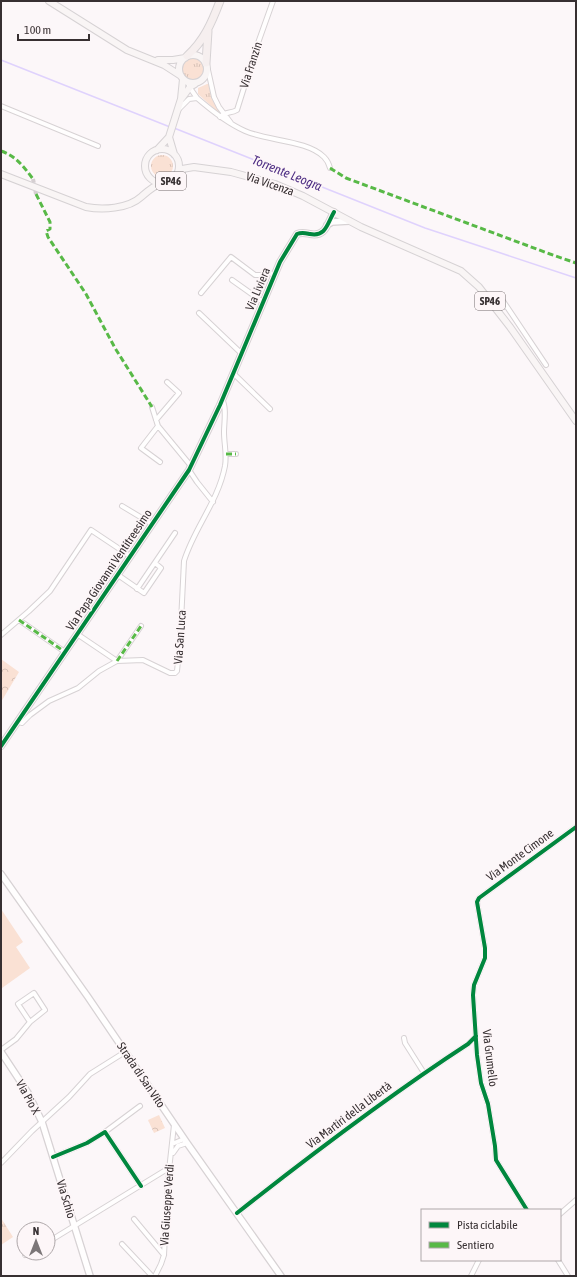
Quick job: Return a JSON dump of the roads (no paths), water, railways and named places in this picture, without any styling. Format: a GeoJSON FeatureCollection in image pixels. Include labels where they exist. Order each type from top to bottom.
{"type":"FeatureCollection","features":[{"type":"Feature","properties":{"kind":"highway"},"geometry":{"type":"LineString","coordinates":[[186,57],[200,42],[208,30],[220,1]]}},
{"type":"Feature","properties":{"kind":"highway"},"geometry":{"type":"LineString","coordinates":[[207,67],[208,30]]}},
{"type":"Feature","properties":{"kind":"main road"},"geometry":{"type":"LineString","coordinates":[[49,1],[127,50],[150,60],[164,65],[187,82],[199,83],[205,78],[207,67],[200,57],[196,55],[164,61],[150,60]]}},
{"type":"Feature","properties":{"kind":"main road"},"geometry":{"type":"LineString","coordinates":[[186,57],[180,64],[179,73],[187,82]]}},
{"type":"Feature","properties":{"kind":"main road"},"geometry":{"type":"LineString","coordinates":[[182,101],[187,82]]}},
{"type":"Feature","properties":{"kind":"main road"},"geometry":{"type":"LineString","coordinates":[[182,101],[187,82]]}},
{"type":"Feature","properties":{"kind":"main road","name":"SP46"},"geometry":{"type":"LineString","coordinates":[[169,137],[174,154],[178,160],[178,173],[171,181],[161,183],[152,180],[147,175],[145,166],[147,158],[169,137],[182,101]]}},
{"type":"Feature","properties":{"kind":"main road"},"geometry":{"type":"LineString","coordinates":[[157,150],[164,149],[174,154]]}},
{"type":"Feature","properties":{"kind":"main road","name":"Via Vicenza"},"geometry":{"type":"LineString","coordinates":[[178,160],[194,167],[232,172],[275,184],[303,196],[349,221],[461,271],[479,287],[510,327],[576,421]]}},
{"type":"Feature","properties":{"kind":"main road","name":"Via Vicenza"},"geometry":{"type":"LineString","coordinates":[[178,173],[182,169],[194,167]]}},
{"type":"Feature","properties":{"kind":"main road"},"geometry":{"type":"LineString","coordinates":[[1,174],[86,207],[98,209],[108,209],[133,203],[151,188],[161,183]]}},
{"type":"Feature","properties":{"kind":"main road"},"geometry":{"type":"LineString","coordinates":[[145,193],[147,175]]}},
{"type":"Feature","properties":{"kind":"street","name":"Via Franzin"},"geometry":{"type":"LineString","coordinates":[[220,117],[224,113],[234,112],[237,110],[273,1]]}},
{"type":"Feature","properties":{"kind":"street"},"geometry":{"type":"LineString","coordinates":[[207,67],[214,97],[219,107],[232,125]]}},
{"type":"Feature","properties":{"kind":"street"},"geometry":{"type":"LineString","coordinates":[[187,82],[197,98],[232,125],[246,132],[313,150],[325,158],[330,168]]}},
{"type":"Feature","properties":{"kind":"street"},"geometry":{"type":"LineString","coordinates":[[182,101],[197,98]]}},
{"type":"Feature","properties":{"kind":"street"},"geometry":{"type":"LineString","coordinates":[[1,106],[98,146]]}},
{"type":"Feature","properties":{"kind":"street"},"geometry":{"type":"LineString","coordinates":[[327,225],[334,212]]}},
{"type":"Feature","properties":{"kind":"street","name":"Via Liviera"},"geometry":{"type":"LineString","coordinates":[[222,399],[274,275],[297,234],[300,232],[321,234],[327,225],[332,222],[349,221]]}},
{"type":"Feature","properties":{"kind":"street","name":"Via Liviera"},"geometry":{"type":"LineString","coordinates":[[201,293],[231,257],[254,275],[261,275],[266,272],[274,275]]}},
{"type":"Feature","properties":{"kind":"street","name":"Via Liviera"},"geometry":{"type":"LineString","coordinates":[[232,280],[263,302]]}},
{"type":"Feature","properties":{"kind":"street"},"geometry":{"type":"LineString","coordinates":[[498,295],[546,365]]}},
{"type":"Feature","properties":{"kind":"street"},"geometry":{"type":"LineString","coordinates":[[199,313],[242,354]]}},
{"type":"Feature","properties":{"kind":"street"},"geometry":{"type":"LineString","coordinates":[[233,373],[270,409]]}},
{"type":"Feature","properties":{"kind":"street"},"geometry":{"type":"LineString","coordinates":[[156,420],[179,393],[167,382]]}},
{"type":"Feature","properties":{"kind":"street","name":"Via San Luca"},"geometry":{"type":"LineString","coordinates":[[18,722],[22,723],[49,701],[78,688],[99,671],[117,661],[143,660],[170,673],[175,673],[177,671],[184,562],[188,549],[213,502],[225,466],[225,404],[222,399]]}},
{"type":"Feature","properties":{"kind":"street","name":"Via Papa Giovanni Ventitreesimo"},"geometry":{"type":"LineString","coordinates":[[1,746],[190,468],[222,399]]}},
{"type":"Feature","properties":{"kind":"street"},"geometry":{"type":"LineString","coordinates":[[152,408],[158,426],[190,468],[197,482],[213,502]]}},
{"type":"Feature","properties":{"kind":"street"},"geometry":{"type":"LineString","coordinates":[[158,426],[141,448],[160,462]]}},
{"type":"Feature","properties":{"kind":"street"},"geometry":{"type":"LineString","coordinates":[[226,454],[236,454]]}},
{"type":"Feature","properties":{"kind":"street","name":"Via Papa Giovanni Ventitreesimo"},"geometry":{"type":"LineString","coordinates":[[122,506],[152,524]]}},
{"type":"Feature","properties":{"kind":"street"},"geometry":{"type":"LineString","coordinates":[[1,635],[50,590],[90,530],[130,556]]}},
{"type":"Feature","properties":{"kind":"street"},"geometry":{"type":"LineString","coordinates":[[137,589],[175,533]]}},
{"type":"Feature","properties":{"kind":"street"},"geometry":{"type":"LineString","coordinates":[[118,575],[144,594],[161,568],[155,563]]}},
{"type":"Feature","properties":{"kind":"street"},"geometry":{"type":"LineString","coordinates":[[19,620],[65,652]]}},
{"type":"Feature","properties":{"kind":"street"},"geometry":{"type":"LineString","coordinates":[[117,661],[141,626]]}},
{"type":"Feature","properties":{"kind":"street","name":"Via Papa Giovanni Ventitreesimo"},"geometry":{"type":"LineString","coordinates":[[77,634],[117,661]]}},
{"type":"Feature","properties":{"kind":"street","name":"Via Monte Cimone"},"geometry":{"type":"LineString","coordinates":[[476,902],[479,898],[576,827]]}},
{"type":"Feature","properties":{"kind":"street","name":"Strada di San Vito"},"geometry":{"type":"LineString","coordinates":[[1,874],[88,997],[185,1141],[281,1276]]}},
{"type":"Feature","properties":{"kind":"street","name":"Via Grumello"},"geometry":{"type":"LineString","coordinates":[[476,902],[485,948],[484,958],[474,985],[477,1054],[481,1083],[491,1119],[496,1160],[526,1209]]}},
{"type":"Feature","properties":{"kind":"street"},"geometry":{"type":"LineString","coordinates":[[1,1051],[16,1039],[30,1022],[45,1010],[34,993],[18,1004],[30,1022]]}},
{"type":"Feature","properties":{"kind":"street","name":"Via Martiri della Libertà"},"geometry":{"type":"LineString","coordinates":[[237,1213],[361,1118],[468,1044],[476,1036]]}},
{"type":"Feature","properties":{"kind":"street"},"geometry":{"type":"LineString","coordinates":[[404,1038],[405,1043],[424,1073]]}},
{"type":"Feature","properties":{"kind":"street","name":"Via Pio X"},"geometry":{"type":"LineString","coordinates":[[1,1051],[28,1093],[42,1122]]}},
{"type":"Feature","properties":{"kind":"street"},"geometry":{"type":"LineString","coordinates":[[1,1163],[42,1122],[70,1097],[90,1074],[125,1052]]}},
{"type":"Feature","properties":{"kind":"street"},"geometry":{"type":"LineString","coordinates":[[53,1157],[87,1143],[105,1132],[140,1106]]}},
{"type":"Feature","properties":{"kind":"street","name":"Via Schio"},"geometry":{"type":"LineString","coordinates":[[42,1122],[90,1276]]}},
{"type":"Feature","properties":{"kind":"street","name":"Via Giuseppe Verdi"},"geometry":{"type":"LineString","coordinates":[[122,1244],[153,1276],[161,1264],[164,1255],[169,1168],[174,1124]]}},
{"type":"Feature","properties":{"kind":"street"},"geometry":{"type":"LineString","coordinates":[[105,1132],[141,1186]]}},
{"type":"Feature","properties":{"kind":"street"},"geometry":{"type":"LineString","coordinates":[[172,1144],[185,1141]]}},
{"type":"Feature","properties":{"kind":"street","name":"Via Giuseppe Verdi"},"geometry":{"type":"LineString","coordinates":[[171,1155],[178,1146],[185,1141]]}},
{"type":"Feature","properties":{"kind":"street"},"geometry":{"type":"LineString","coordinates":[[56,1237],[169,1168]]}},
{"type":"Feature","properties":{"kind":"street"},"geometry":{"type":"LineString","coordinates":[[561,1213],[576,1200]]}},
{"type":"Feature","properties":{"kind":"street","name":"Via Giuseppe Verdi"},"geometry":{"type":"LineString","coordinates":[[134,1220],[164,1255]]}},
{"type":"Feature","properties":{"kind":"street"},"geometry":{"type":"LineString","coordinates":[[471,1276],[478,1261]]}},
{"type":"Feature","properties":{"kind":"street"},"geometry":{"type":"LineString","coordinates":[[559,1261],[568,1276]]}},
{"type":"Feature","properties":{"kind":"waterway","name":"Torrente Leogra"},"geometry":{"type":"LineString","coordinates":[[1,60],[170,127]]}},
{"type":"Feature","properties":{"kind":"waterway","name":"Torrente Leogra"},"geometry":{"type":"LineString","coordinates":[[174,128],[425,228],[576,278]]}},
{"type":"Feature","properties":{"kind":"tunnel"},"geometry":{"type":"LineString","coordinates":[[33,179],[36,194]]}}]}
